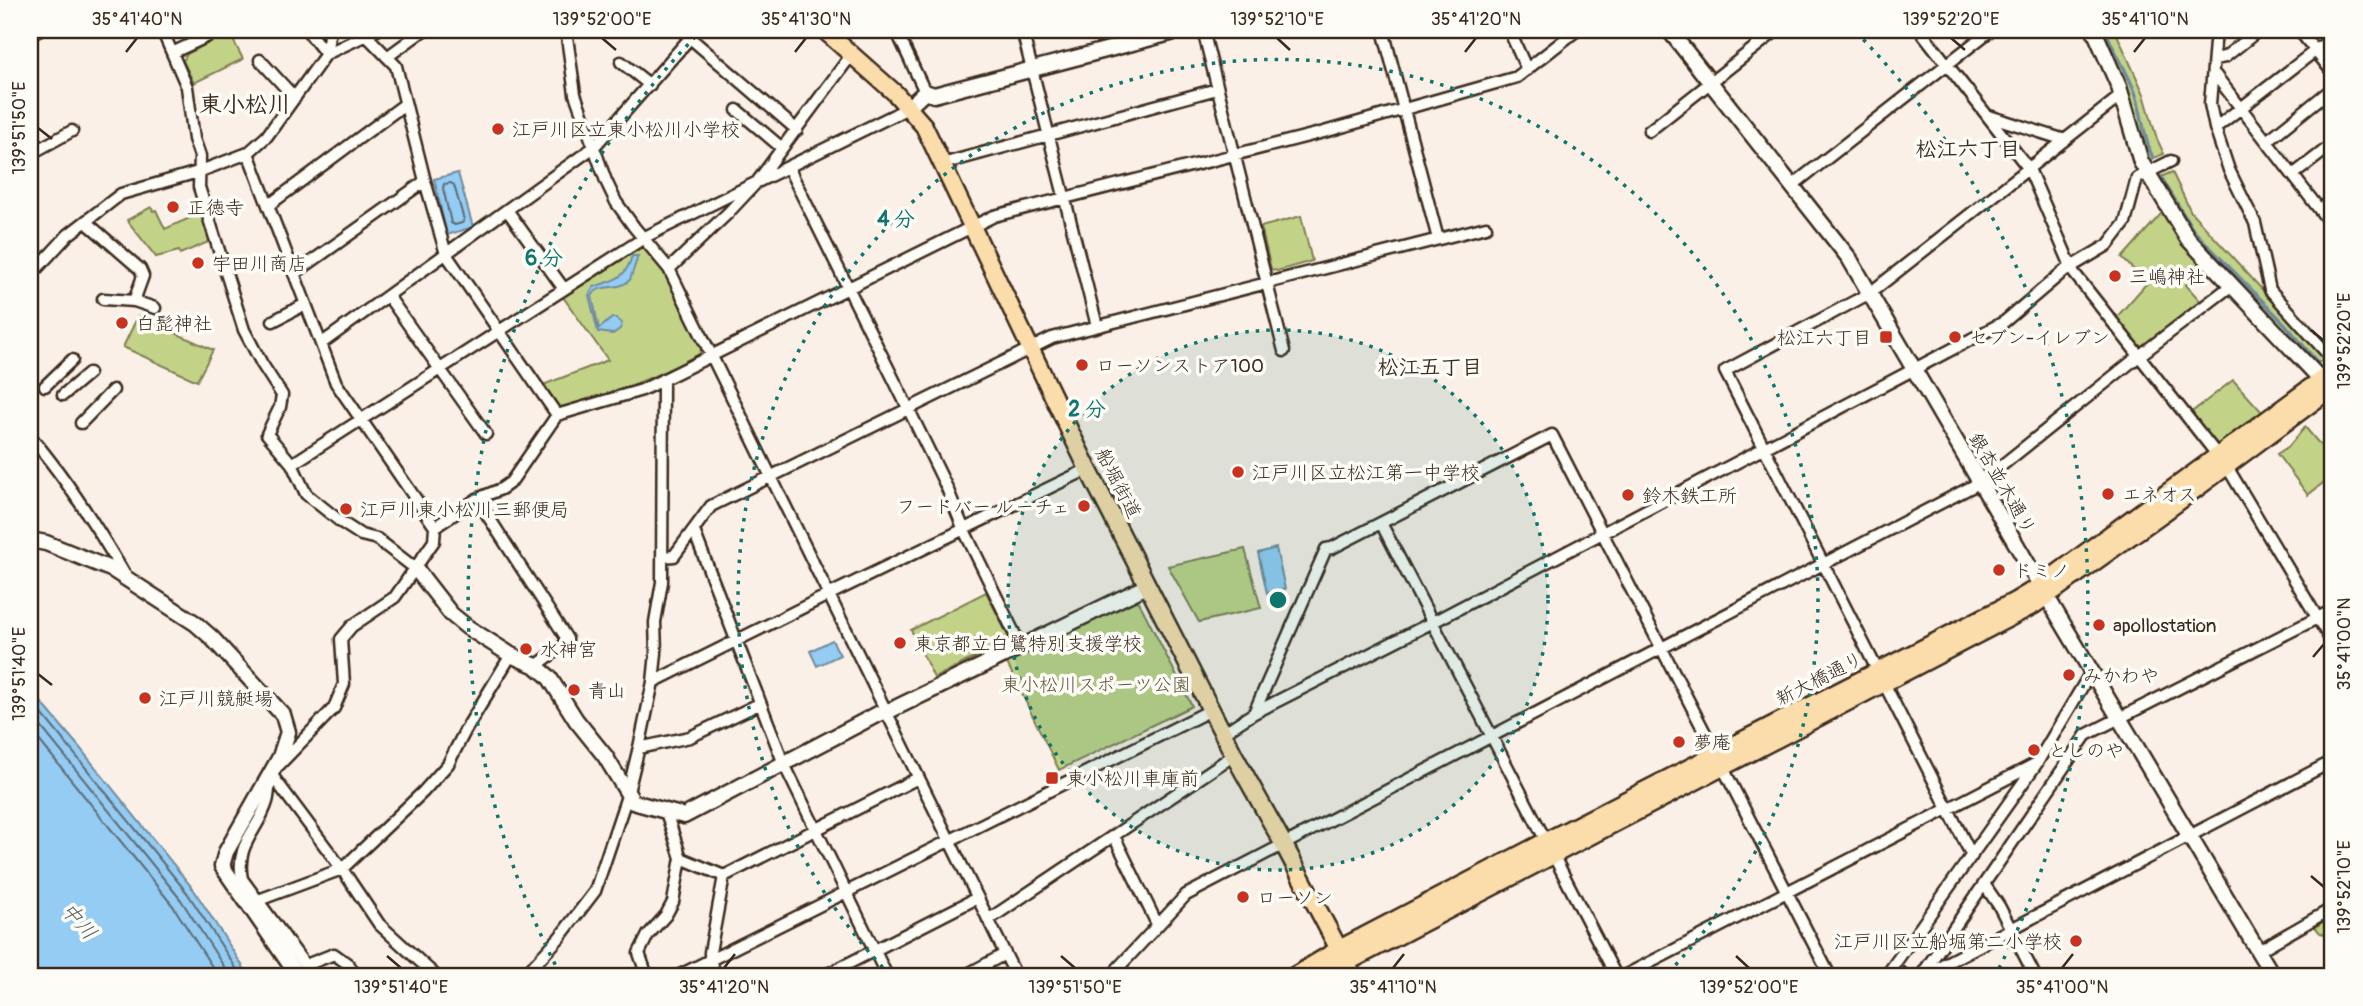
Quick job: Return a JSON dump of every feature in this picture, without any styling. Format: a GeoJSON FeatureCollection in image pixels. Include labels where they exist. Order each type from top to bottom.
{"type":"FeatureCollection","features":[{"type":"Feature","properties":{"kind":"main road","name":"船堀街道"},"geometry":{"type":"LineString","coordinates":[[824,30],[909,107],[924,126],[1147,586],[1234,755],[1346,962]]}},
{"type":"Feature","properties":{"kind":"main road","name":"新大橋通り"},"geometry":{"type":"LineString","coordinates":[[1321,976],[1550,848],[1881,677],[2015,601],[2044,592],[2330,384]]}},
{"type":"Feature","properties":{"kind":"main road","name":"新大橋通り"},"geometry":{"type":"LineString","coordinates":[[1294,976],[1346,962]]}},
{"type":"Feature","properties":{"kind":"street"},"geometry":{"type":"LineString","coordinates":[[30,35],[40,30]]}},
{"type":"Feature","properties":{"kind":"street"},"geometry":{"type":"LineString","coordinates":[[162,30],[187,87],[194,139],[200,156],[198,172],[201,196],[244,330],[282,394],[267,434],[292,464],[306,494],[341,522],[361,535],[377,540],[416,569],[451,614],[467,627],[511,655],[536,666],[549,677],[576,720],[605,756],[633,802],[684,816],[885,712],[1147,586]]}},
{"type":"Feature","properties":{"kind":"street"},"geometry":{"type":"LineString","coordinates":[[172,53],[221,30]]}},
{"type":"Feature","properties":{"kind":"street"},"geometry":{"type":"LineString","coordinates":[[307,30],[327,54]]}},
{"type":"Feature","properties":{"kind":"street"},"geometry":{"type":"LineString","coordinates":[[30,276],[68,235],[121,194],[198,172],[248,153],[267,136],[327,54],[330,30]]}},
{"type":"Feature","properties":{"kind":"street"},"geometry":{"type":"LineString","coordinates":[[327,54],[377,30]]}},
{"type":"Feature","properties":{"kind":"street"},"geometry":{"type":"LineString","coordinates":[[387,57],[424,30]]}},
{"type":"Feature","properties":{"kind":"street"},"geometry":{"type":"LineString","coordinates":[[566,30],[575,94],[616,202],[669,269],[1016,976]]}},
{"type":"Feature","properties":{"kind":"street"},"geometry":{"type":"LineString","coordinates":[[681,30],[694,34],[797,130]]}},
{"type":"Feature","properties":{"kind":"street"},"geometry":{"type":"LineString","coordinates":[[896,30],[925,92],[934,95],[1182,30]]}},
{"type":"Feature","properties":{"kind":"street"},"geometry":{"type":"LineString","coordinates":[[1022,30],[1097,326]]}},
{"type":"Feature","properties":{"kind":"street"},"geometry":{"type":"LineString","coordinates":[[1203,30],[1284,351]]}},
{"type":"Feature","properties":{"kind":"street"},"geometry":{"type":"LineString","coordinates":[[1383,30],[1438,239]]}},
{"type":"Feature","properties":{"kind":"street"},"geometry":{"type":"LineString","coordinates":[[1509,30],[1527,69]]}},
{"type":"Feature","properties":{"kind":"street"},"geometry":{"type":"LineString","coordinates":[[435,527],[477,499],[511,482],[557,415],[642,390],[994,216],[1404,110],[1517,77],[1577,30]]}},
{"type":"Feature","properties":{"kind":"street","name":"銀杏並木通り"},"geometry":{"type":"LineString","coordinates":[[1669,30],[1849,258],[2091,672],[2273,976]]}},
{"type":"Feature","properties":{"kind":"street"},"geometry":{"type":"LineString","coordinates":[[1649,131],[1777,30]]}},
{"type":"Feature","properties":{"kind":"street"},"geometry":{"type":"LineString","coordinates":[[1920,30],[2029,169],[2074,273],[2222,460],[2333,644]]}},
{"type":"Feature","properties":{"kind":"street"},"geometry":{"type":"LineString","coordinates":[[1793,185],[1991,30]]}},
{"type":"Feature","properties":{"kind":"street"},"geometry":{"type":"LineString","coordinates":[[2094,30],[2122,95],[2137,152],[2188,239],[2330,384]]}},
{"type":"Feature","properties":{"kind":"street"},"geometry":{"type":"LineString","coordinates":[[2216,30],[2210,104],[2229,170],[2255,223],[2270,290]]}},
{"type":"Feature","properties":{"kind":"street"},"geometry":{"type":"LineString","coordinates":[[2214,59],[2225,57],[2259,30]]}},
{"type":"Feature","properties":{"kind":"street"},"geometry":{"type":"LineString","coordinates":[[2300,30],[2333,73]]}},
{"type":"Feature","properties":{"kind":"street"},"geometry":{"type":"LineString","coordinates":[[322,343],[594,147],[694,34]]}},
{"type":"Feature","properties":{"kind":"street"},"geometry":{"type":"LineString","coordinates":[[367,36],[396,66],[446,254],[557,415]]}},
{"type":"Feature","properties":{"kind":"street"},"geometry":{"type":"LineString","coordinates":[[2215,128],[2333,37]]}},
{"type":"Feature","properties":{"kind":"street"},"geometry":{"type":"LineString","coordinates":[[669,269],[729,213],[757,182],[852,54]]}},
{"type":"Feature","properties":{"kind":"street"},"geometry":{"type":"LineString","coordinates":[[260,60],[295,98]]}},
{"type":"Feature","properties":{"kind":"street"},"geometry":{"type":"LineString","coordinates":[[621,62],[650,85]]}},
{"type":"Feature","properties":{"kind":"street"},"geometry":{"type":"LineString","coordinates":[[2213,72],[2333,227]]}},
{"type":"Feature","properties":{"kind":"street"},"geometry":{"type":"LineString","coordinates":[[2267,141],[2333,88]]}},
{"type":"Feature","properties":{"kind":"street"},"geometry":{"type":"LineString","coordinates":[[942,164],[1217,89]]}},
{"type":"Feature","properties":{"kind":"street"},"geometry":{"type":"LineString","coordinates":[[292,464],[644,239],[909,107],[925,92]]}},
{"type":"Feature","properties":{"kind":"street"},"geometry":{"type":"LineString","coordinates":[[1972,856],[1725,371],[1870,293],[2122,95]]}},
{"type":"Feature","properties":{"kind":"street"},"geometry":{"type":"LineString","coordinates":[[269,205],[405,104]]}},
{"type":"Feature","properties":{"kind":"street"},"geometry":{"type":"LineString","coordinates":[[737,110],[782,148]]}},
{"type":"Feature","properties":{"kind":"street"},"geometry":{"type":"LineString","coordinates":[[1989,116],[2065,140]]}},
{"type":"Feature","properties":{"kind":"street"},"geometry":{"type":"LineString","coordinates":[[30,133],[34,151],[72,131]]}},
{"type":"Feature","properties":{"kind":"street"},"geometry":{"type":"LineString","coordinates":[[2293,175],[2333,144]]}},
{"type":"Feature","properties":{"kind":"street"},"geometry":{"type":"LineString","coordinates":[[248,153],[337,383],[360,421],[435,527],[434,541],[395,597],[352,626],[341,639],[344,684],[334,708],[271,774],[267,801],[247,839],[239,863],[242,879],[302,971]]}},
{"type":"Feature","properties":{"kind":"street"},"geometry":{"type":"LineString","coordinates":[[1223,733],[1254,713],[1602,534],[2004,322],[2072,267],[2099,252],[2125,223],[2135,182],[2147,172],[2171,161]]}},
{"type":"Feature","properties":{"kind":"street"},"geometry":{"type":"LineString","coordinates":[[788,167],[947,488],[964,530],[1021,647]]}},
{"type":"Feature","properties":{"kind":"street"},"geometry":{"type":"LineString","coordinates":[[294,274],[425,181]]}},
{"type":"Feature","properties":{"kind":"street"},"geometry":{"type":"LineString","coordinates":[[2320,210],[2333,199]]}},
{"type":"Feature","properties":{"kind":"street"},"geometry":{"type":"LineString","coordinates":[[507,210],[564,289]]}},
{"type":"Feature","properties":{"kind":"street"},"geometry":{"type":"LineString","coordinates":[[86,222],[140,269],[144,276],[134,301]]}},
{"type":"Feature","properties":{"kind":"street"},"geometry":{"type":"LineString","coordinates":[[662,557],[674,556],[711,506],[1052,338],[1486,227]]}},
{"type":"Feature","properties":{"kind":"street"},"geometry":{"type":"LineString","coordinates":[[2259,280],[2333,360]]}},
{"type":"Feature","properties":{"kind":"street"},"geometry":{"type":"LineString","coordinates":[[1123,976],[1118,968],[1185,895],[1981,482],[2232,285]]}},
{"type":"Feature","properties":{"kind":"street"},"geometry":{"type":"LineString","coordinates":[[388,296],[486,434]]}},
{"type":"Feature","properties":{"kind":"street"},"geometry":{"type":"LineString","coordinates":[[103,299],[134,301],[155,308]]}},
{"type":"Feature","properties":{"kind":"street"},"geometry":{"type":"LineString","coordinates":[[273,321],[306,304]]}},
{"type":"Feature","properties":{"kind":"street"},"geometry":{"type":"LineString","coordinates":[[45,386],[72,360]]}},
{"type":"Feature","properties":{"kind":"street"},"geometry":{"type":"LineString","coordinates":[[63,395],[89,373]]}},
{"type":"Feature","properties":{"kind":"street"},"geometry":{"type":"LineString","coordinates":[[524,976],[559,938],[595,891],[627,796],[639,748],[653,682],[655,622],[662,582],[663,379]]}},
{"type":"Feature","properties":{"kind":"street"},"geometry":{"type":"LineString","coordinates":[[81,423],[113,390]]}},
{"type":"Feature","properties":{"kind":"street"},"geometry":{"type":"LineString","coordinates":[[1254,713],[1326,549],[1552,435],[1830,976]]}},
{"type":"Feature","properties":{"kind":"street"},"geometry":{"type":"LineString","coordinates":[[30,436],[50,459],[97,527],[127,578]]}},
{"type":"Feature","properties":{"kind":"street"},"geometry":{"type":"LineString","coordinates":[[653,682],[1088,469]]}},
{"type":"Feature","properties":{"kind":"street"},"geometry":{"type":"LineString","coordinates":[[477,499],[567,639],[564,645],[536,666]]}},
{"type":"Feature","properties":{"kind":"street"},"geometry":{"type":"LineString","coordinates":[[1381,523],[1616,976]]}},
{"type":"Feature","properties":{"kind":"street"},"geometry":{"type":"LineString","coordinates":[[694,531],[784,764],[887,976]]}},
{"type":"Feature","properties":{"kind":"street"},"geometry":{"type":"LineString","coordinates":[[30,540],[46,543],[88,559],[127,578],[195,623],[283,715],[288,732],[280,757],[226,852],[222,866],[302,971],[313,976]]}},
{"type":"Feature","properties":{"kind":"street"},"geometry":{"type":"LineString","coordinates":[[1921,976],[2087,736],[2333,610]]}},
{"type":"Feature","properties":{"kind":"street"},"geometry":{"type":"LineString","coordinates":[[256,901],[342,869],[448,764],[511,655]]}},
{"type":"Feature","properties":{"kind":"street"},"geometry":{"type":"LineString","coordinates":[[1886,976],[2037,763],[2091,672]]}},
{"type":"Feature","properties":{"kind":"street"},"geometry":{"type":"LineString","coordinates":[[639,748],[690,737],[760,704]]}},
{"type":"Feature","properties":{"kind":"street"},"geometry":{"type":"LineString","coordinates":[[678,976],[1211,709]]}},
{"type":"Feature","properties":{"kind":"street"},"geometry":{"type":"LineString","coordinates":[[988,919],[1234,755]]}},
{"type":"Feature","properties":{"kind":"street"},"geometry":{"type":"LineString","coordinates":[[1921,976],[2333,761]]}},
{"type":"Feature","properties":{"kind":"street"},"geometry":{"type":"LineString","coordinates":[[1624,976],[2037,763]]}},
{"type":"Feature","properties":{"kind":"street"},"geometry":{"type":"LineString","coordinates":[[271,774],[342,869],[379,924],[436,976]]}},
{"type":"Feature","properties":{"kind":"street"},"geometry":{"type":"LineString","coordinates":[[681,858],[724,876],[918,778]]}},
{"type":"Feature","properties":{"kind":"street"},"geometry":{"type":"LineString","coordinates":[[647,976],[639,953],[648,935],[666,915],[673,902],[681,858],[666,812]]}},
{"type":"Feature","properties":{"kind":"street"},"geometry":{"type":"LineString","coordinates":[[1114,836],[1157,924]]}},
{"type":"Feature","properties":{"kind":"street"},"geometry":{"type":"LineString","coordinates":[[716,976],[710,960],[724,876]]}},
{"type":"Feature","properties":{"kind":"street"},"geometry":{"type":"LineString","coordinates":[[1984,884],[2035,976]]}},
{"type":"Feature","properties":{"kind":"street"},"geometry":{"type":"LineString","coordinates":[[824,976],[977,898]]}},
{"type":"Feature","properties":{"kind":"street"},"geometry":{"type":"LineString","coordinates":[[2258,951],[2333,908]]}},
{"type":"Feature","properties":{"kind":"street"},"geometry":{"type":"LineString","coordinates":[[302,971],[334,954],[348,964],[357,976]]}},
{"type":"Feature","properties":{"kind":"street"},"geometry":{"type":"LineString","coordinates":[[964,976],[1005,954]]}},
{"type":"Feature","properties":{"kind":"green space"},"geometry":{"type":"Polygon","coordinates":[[[2099,30],[2115,30],[2144,94],[2164,154],[2146,161],[2099,30]]]}},
{"type":"Feature","properties":{"kind":"green space"},"geometry":{"type":"Polygon","coordinates":[[[2306,30],[2333,30],[2319,41],[2314,41],[2306,30]]]}},
{"type":"Feature","properties":{"kind":"green space"},"geometry":{"type":"Polygon","coordinates":[[[229,32],[243,59],[194,83],[183,61],[187,54],[229,32]]]}},
{"type":"Feature","properties":{"kind":"green space"},"geometry":{"type":"Polygon","coordinates":[[[2172,172],[2191,212],[2325,358],[2314,366],[2191,236],[2156,179],[2172,172]]]}},
{"type":"Feature","properties":{"kind":"green space"},"geometry":{"type":"Polygon","coordinates":[[[199,205],[211,241],[180,254],[179,251],[156,257],[127,220],[151,207],[153,211],[156,210],[165,229],[199,214],[199,205]]]}},
{"type":"Feature","properties":{"kind":"green space"},"geometry":{"type":"Polygon","coordinates":[[[2167,207],[2209,262],[2186,285],[2204,305],[2139,354],[2114,320],[2147,283],[2122,258],[2167,207]]]}},
{"type":"Feature","properties":{"kind":"green space"},"geometry":{"type":"Polygon","coordinates":[[[1301,216],[1312,261],[1277,271],[1271,269],[1261,227],[1301,216]]]}},
{"type":"Feature","properties":{"kind":"green space"},"geometry":{"type":"Polygon","coordinates":[[[644,246],[663,269],[701,348],[700,354],[634,384],[558,407],[543,385],[608,360],[563,297],[644,246]]]}},
{"type":"Feature","properties":{"kind":"green space"},"geometry":{"type":"Polygon","coordinates":[[[138,316],[213,350],[197,381],[123,347],[138,316]]]}},
{"type":"Feature","properties":{"kind":"green space"},"geometry":{"type":"Polygon","coordinates":[[[2233,380],[2262,412],[2215,448],[2188,415],[2233,380]]]}},
{"type":"Feature","properties":{"kind":"green space"},"geometry":{"type":"Polygon","coordinates":[[[2305,427],[2333,460],[2333,475],[2308,495],[2277,454],[2289,446],[2305,427]]]}},
{"type":"Feature","properties":{"kind":"green space"},"geometry":{"type":"Polygon","coordinates":[[[1245,549],[1261,608],[1199,622],[1168,566],[1245,549]]]}},
{"type":"Feature","properties":{"kind":"green space"},"geometry":{"type":"Polygon","coordinates":[[[986,592],[1010,640],[934,678],[911,630],[986,592]]]}},
{"type":"Feature","properties":{"kind":"green space","name":"東小松川スポーツ公園"},"geometry":{"type":"Polygon","coordinates":[[[1130,599],[1139,602],[1192,706],[1059,770],[1005,659],[1130,599]]]}},
{"type":"Feature","properties":{"kind":"green space"},"geometry":{"type":"Polygon","coordinates":[[[2333,916],[2333,937],[2320,933],[2315,927],[2333,916]]]}},
{"type":"Feature","properties":{"kind":"water"},"geometry":{"type":"Polygon","coordinates":[[[458,173],[473,227],[447,235],[434,179],[458,173]]]}},
{"type":"Feature","properties":{"kind":"water"},"geometry":{"type":"Polygon","coordinates":[[[632,256],[638,256],[630,280],[619,286],[599,289],[592,296],[599,329],[612,318],[622,323],[620,329],[613,334],[598,332],[589,295],[594,287],[622,274],[632,256]]]}},
{"type":"Feature","properties":{"kind":"water"},"geometry":{"type":"Polygon","coordinates":[[[1276,548],[1285,589],[1267,593],[1258,553],[1276,548]]]}},
{"type":"Feature","properties":{"kind":"water"},"geometry":{"type":"Polygon","coordinates":[[[832,640],[840,655],[817,666],[810,651],[832,640]]]}},
{"type":"Feature","properties":{"kind":"water","name":"中川"},"geometry":{"type":"Polygon","coordinates":[[[30,689],[194,890],[249,976],[30,976],[30,689]]]}},
{"type":"Feature","properties":{"kind":"waterway"},"geometry":{"type":"LineString","coordinates":[[2105,30],[2136,95],[2153,158]]}},
{"type":"Feature","properties":{"kind":"waterway"},"geometry":{"type":"LineString","coordinates":[[2161,177],[2193,230],[2284,323],[2317,362]]}},
{"type":"Feature","properties":{"kind":"railway"},"geometry":{"type":"LineString","coordinates":[[1898,976],[1904,969]]}},
{"type":"Feature","properties":{"kind":"place","name":"江戸川区立東小松川小学校"},"geometry":{"type":"Point","coordinates":[498,129]}},
{"type":"Feature","properties":{"kind":"place","name":"正徳寺"},"geometry":{"type":"Point","coordinates":[173,207]}},
{"type":"Feature","properties":{"kind":"place","name":"宇田川商店"},"geometry":{"type":"Point","coordinates":[198,263]}},
{"type":"Feature","properties":{"kind":"place","name":"三嶋神社"},"geometry":{"type":"Point","coordinates":[2115,276]}},
{"type":"Feature","properties":{"kind":"place","name":"白髭神社"},"geometry":{"type":"Point","coordinates":[122,323]}},
{"type":"Feature","properties":{"kind":"place","name":"松江六丁目"},"geometry":{"type":"Point","coordinates":[1886,337]}},
{"type":"Feature","properties":{"kind":"place","name":"セブン-イレブン"},"geometry":{"type":"Point","coordinates":[1955,337]}},
{"type":"Feature","properties":{"kind":"place","name":"ローソンストア100"},"geometry":{"type":"Point","coordinates":[1082,365]}},
{"type":"Feature","properties":{"kind":"place","name":"江戸川区立松江第一中学校"},"geometry":{"type":"Point","coordinates":[1238,472]}},
{"type":"Feature","properties":{"kind":"place","name":"エネオス"},"geometry":{"type":"Point","coordinates":[2108,494]}},
{"type":"Feature","properties":{"kind":"place","name":"鈴木鉄工所"},"geometry":{"type":"Point","coordinates":[1628,495]}},
{"type":"Feature","properties":{"kind":"place","name":"フードバー ルーチェ"},"geometry":{"type":"Point","coordinates":[1084,506]}},
{"type":"Feature","properties":{"kind":"place","name":"江戸川東小松川三郵便局"},"geometry":{"type":"Point","coordinates":[346,509]}},
{"type":"Feature","properties":{"kind":"place","name":"ドミノ"},"geometry":{"type":"Point","coordinates":[1999,570]}},
{"type":"Feature","properties":{"kind":"place","name":"apollostation"},"geometry":{"type":"Point","coordinates":[2099,625]}},
{"type":"Feature","properties":{"kind":"place","name":"東京都立白鷺特別支援学校"},"geometry":{"type":"Point","coordinates":[900,643]}},
{"type":"Feature","properties":{"kind":"place","name":"水神宮"},"geometry":{"type":"Point","coordinates":[526,649]}},
{"type":"Feature","properties":{"kind":"place","name":"みかわや"},"geometry":{"type":"Point","coordinates":[2069,675]}},
{"type":"Feature","properties":{"kind":"place","name":"青山"},"geometry":{"type":"Point","coordinates":[574,690]}},
{"type":"Feature","properties":{"kind":"place","name":"江戸川競艇場"},"geometry":{"type":"Point","coordinates":[145,698]}},
{"type":"Feature","properties":{"kind":"place","name":"夢庵"},"geometry":{"type":"Point","coordinates":[1679,742]}},
{"type":"Feature","properties":{"kind":"place","name":"としのや"},"geometry":{"type":"Point","coordinates":[2034,750]}},
{"type":"Feature","properties":{"kind":"place","name":"東小松川車庫前"},"geometry":{"type":"Point","coordinates":[1052,778]}},
{"type":"Feature","properties":{"kind":"place","name":"ローソン"},"geometry":{"type":"Point","coordinates":[1243,897]}},
{"type":"Feature","properties":{"kind":"place","name":"江戸川区立船堀第二小学校"},"geometry":{"type":"Point","coordinates":[2076,941]}},
{"type":"Feature","properties":{"kind":"district","name":"東小松川"},"geometry":{"type":"Point","coordinates":[245,104]}},
{"type":"Feature","properties":{"kind":"district","name":"松江六丁目"},"geometry":{"type":"Point","coordinates":[1968,149]}},
{"type":"Feature","properties":{"kind":"district","name":"松江五丁目"},"geometry":{"type":"Point","coordinates":[1430,367]}}]}
